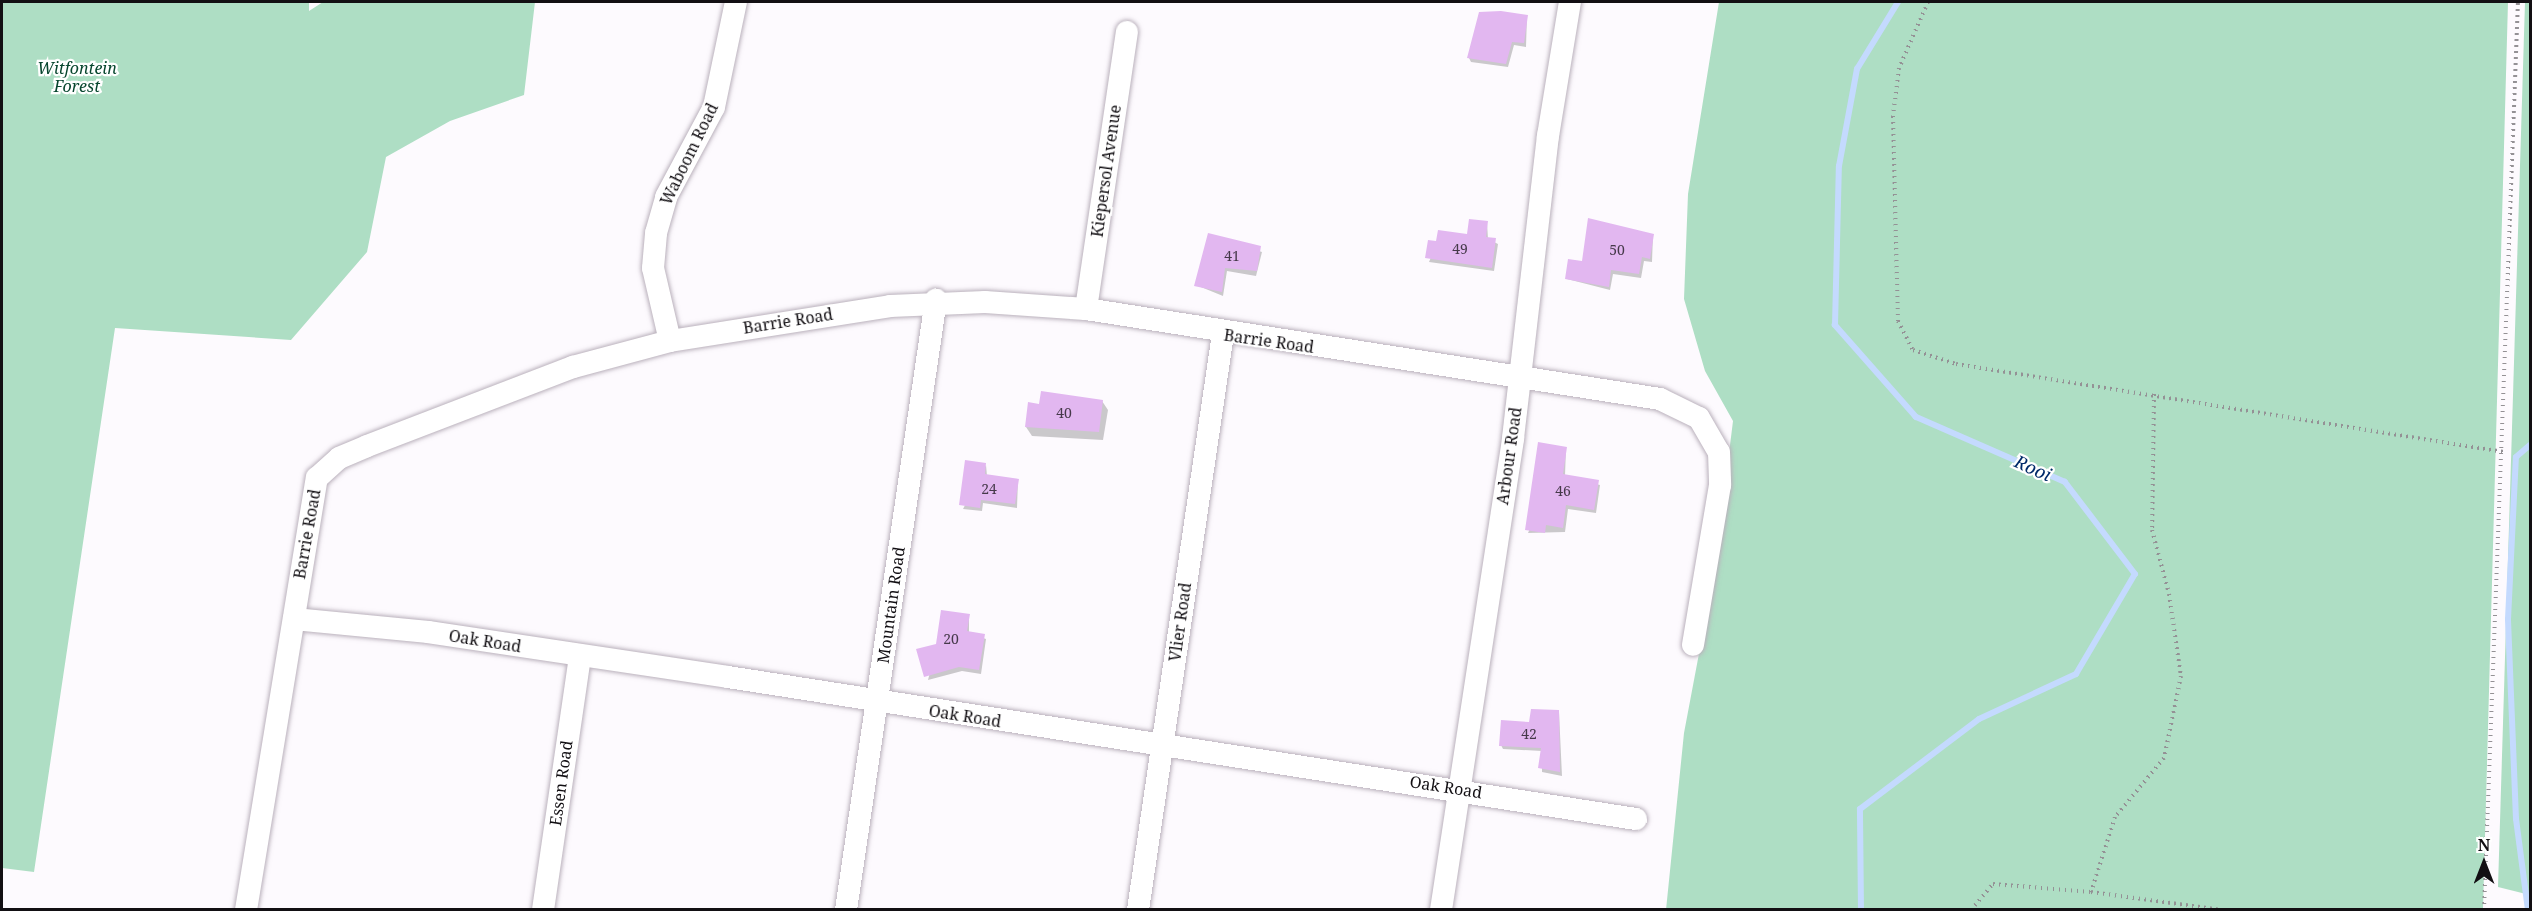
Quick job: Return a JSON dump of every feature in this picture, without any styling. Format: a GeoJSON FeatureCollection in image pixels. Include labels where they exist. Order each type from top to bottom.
{"type":"FeatureCollection","features":[{"type":"Feature","properties":{"kind":"street","name":"Waboom Road"},"geometry":{"type":"LineString","coordinates":[[670,341],[653,268],[656,233],[666,197],[714,107],[736,2]]}},
{"type":"Feature","properties":{"kind":"street","name":"Arbour Road"},"geometry":{"type":"LineString","coordinates":[[1441,909],[1519,377],[1570,2]]}},
{"type":"Feature","properties":{"kind":"street","name":"Kiepersol Avenue"},"geometry":{"type":"LineString","coordinates":[[1086,309],[1127,32]]}},
{"type":"Feature","properties":{"kind":"street","name":"Barrie Road"},"geometry":{"type":"LineString","coordinates":[[246,909],[294,620],[312,494],[326,468],[367,446],[563,371],[670,341],[936,300],[1086,309],[1223,334],[1660,399],[1693,413],[1707,428],[1719,452],[1720,484],[1693,645]]}},
{"type":"Feature","properties":{"kind":"street","name":"Mountain Road"},"geometry":{"type":"LineString","coordinates":[[846,909],[936,300]]}},
{"type":"Feature","properties":{"kind":"street","name":"Vlier Road"},"geometry":{"type":"LineString","coordinates":[[1138,909],[1223,334]]}},
{"type":"Feature","properties":{"kind":"street","name":"Oak Road"},"geometry":{"type":"LineString","coordinates":[[294,620],[428,632],[877,701],[1162,748],[1460,788],[1636,819]]}},
{"type":"Feature","properties":{"kind":"street","name":"Essen Road"},"geometry":{"type":"LineString","coordinates":[[543,909],[580,656]]}},
{"type":"Feature","properties":{"kind":"path"},"geometry":{"type":"LineString","coordinates":[[1928,2],[1899,68],[1893,116],[1894,232],[1902,338],[1913,351],[1946,362],[2504,452]]}},
{"type":"Feature","properties":{"kind":"path"},"geometry":{"type":"LineString","coordinates":[[2484,909],[2504,452],[2518,2]]}},
{"type":"Feature","properties":{"kind":"path"},"geometry":{"type":"LineString","coordinates":[[2091,892],[2115,817],[2164,758],[2181,676],[2169,594],[2152,530],[2154,394]]}},
{"type":"Feature","properties":{"kind":"path"},"geometry":{"type":"LineString","coordinates":[[1971,909],[1993,884],[2091,892],[2223,909]]}},
{"type":"Feature","properties":{"kind":"green space","name":"Witfontein Forest"},"geometry":{"type":"Polygon","coordinates":[[[2,2],[309,2],[309,11],[323,2],[535,2],[524,95],[450,121],[386,157],[367,252],[291,340],[115,328],[34,872],[2,868],[2,2]]]}},
{"type":"Feature","properties":{"kind":"green space"},"geometry":{"type":"Polygon","coordinates":[[[1719,2],[2508,2],[2483,909],[1666,910],[1684,733],[1714,574],[1733,421],[1705,371],[1684,299],[1688,194],[1719,2]]]}},
{"type":"Feature","properties":{"kind":"green space"},"geometry":{"type":"Polygon","coordinates":[[[2525,2],[2530,2],[2530,895],[2498,887],[2525,2]]]}},
{"type":"Feature","properties":{"kind":"building"},"geometry":{"type":"Polygon","coordinates":[[[1501,11],[1528,15],[1524,43],[1512,42],[1506,64],[1467,58],[1479,12],[1501,11]]]}},
{"type":"Feature","properties":{"kind":"building"},"geometry":{"type":"Polygon","coordinates":[[[1588,218],[1654,234],[1650,259],[1642,257],[1639,274],[1611,270],[1609,287],[1565,279],[1568,259],[1582,261],[1588,218]]]}},
{"type":"Feature","properties":{"kind":"building"},"geometry":{"type":"Polygon","coordinates":[[[1469,219],[1488,221],[1486,237],[1496,238],[1492,268],[1425,258],[1428,240],[1436,241],[1438,230],[1467,234],[1469,219]]]}},
{"type":"Feature","properties":{"kind":"building"},"geometry":{"type":"Polygon","coordinates":[[[1208,233],[1261,246],[1257,271],[1225,268],[1222,292],[1194,286],[1208,233]]]}},
{"type":"Feature","properties":{"kind":"building"},"geometry":{"type":"Polygon","coordinates":[[[1041,391],[1103,400],[1099,432],[1025,427],[1028,402],[1039,404],[1041,391]]]}},
{"type":"Feature","properties":{"kind":"building"},"geometry":{"type":"Polygon","coordinates":[[[1538,442],[1567,447],[1563,474],[1599,480],[1594,510],[1566,505],[1563,528],[1546,525],[1545,533],[1525,530],[1538,442]]]}},
{"type":"Feature","properties":{"kind":"building"},"geometry":{"type":"Polygon","coordinates":[[[965,460],[986,463],[985,474],[1019,479],[1015,504],[981,500],[980,508],[959,505],[965,460]]]}},
{"type":"Feature","properties":{"kind":"building"},"geometry":{"type":"Polygon","coordinates":[[[941,610],[970,614],[967,631],[985,634],[979,670],[959,667],[924,677],[916,649],[936,644],[941,610]]]}},
{"type":"Feature","properties":{"kind":"building"},"geometry":{"type":"Polygon","coordinates":[[[1531,709],[1559,710],[1560,772],[1538,768],[1541,748],[1499,746],[1501,720],[1529,722],[1531,709]]]}},
{"type":"Feature","properties":{"kind":"waterway","name":"Rooi"},"geometry":{"type":"LineString","coordinates":[[1861,910],[1860,809],[1979,719],[2076,674],[2135,574],[2065,482],[1916,417],[1835,325],[1839,166],[1857,69],[1898,2]]}},
{"type":"Feature","properties":{"kind":"waterway"},"geometry":{"type":"LineString","coordinates":[[2528,910],[2516,819],[2508,619],[2516,457],[2530,445]]}}]}
